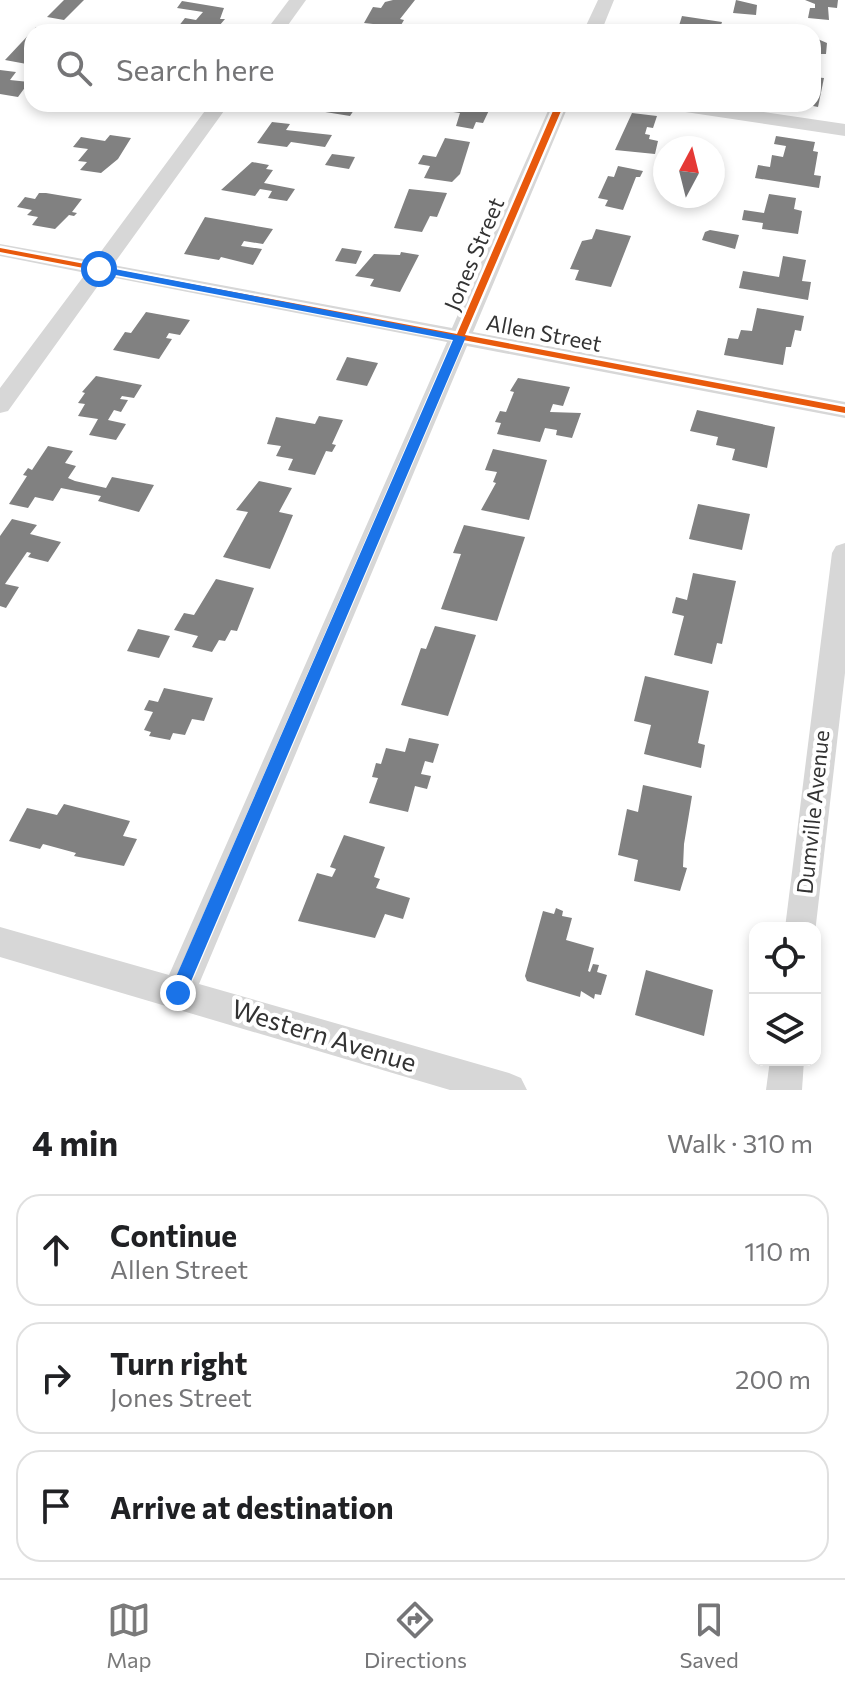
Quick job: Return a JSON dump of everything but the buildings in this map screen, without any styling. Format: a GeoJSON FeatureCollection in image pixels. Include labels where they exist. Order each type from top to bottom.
{"type":"FeatureCollection","features":[{"type":"Feature","properties":{"kind":"street"},"geometry":{"type":"LineString","coordinates":[[280,24],[298,0]]}},
{"type":"Feature","properties":{"kind":"street"},"geometry":{"type":"LineString","coordinates":[[596,24],[606,0]]}},
{"type":"Feature","properties":{"kind":"street"},"geometry":{"type":"LineString","coordinates":[[0,405],[214,112]]}},
{"type":"Feature","properties":{"kind":"street","name":"Jones Street"},"geometry":{"type":"LineString","coordinates":[[178,993],[557,112]]}},
{"type":"Feature","properties":{"kind":"street"},"geometry":{"type":"LineString","coordinates":[[725,112],[845,130]]}},
{"type":"Feature","properties":{"kind":"street","name":"Allen Street"},"geometry":{"type":"LineString","coordinates":[[0,250],[845,410]]}},
{"type":"Feature","properties":{"kind":"street","name":"Dumville Avenue"},"geometry":{"type":"LineString","coordinates":[[802,922],[845,553]]}},
{"type":"Feature","properties":{"kind":"street","name":"Western Avenue"},"geometry":{"type":"LineString","coordinates":[[0,942],[509,1090]]}},
{"type":"Feature","properties":{"kind":"street"},"geometry":{"type":"LineString","coordinates":[[784,1090],[786,1066]]}},
{"type":"Feature","properties":{"kind":"cycle path"},"geometry":{"type":"LineString","coordinates":[[178,993],[557,112]]}},
{"type":"Feature","properties":{"kind":"cycle path"},"geometry":{"type":"LineString","coordinates":[[0,250],[845,410]]}},
{"type":"Feature","properties":{"kind":"route"},"geometry":{"type":"LineString","coordinates":[[99,269],[460,337],[178,993]]}}]}
